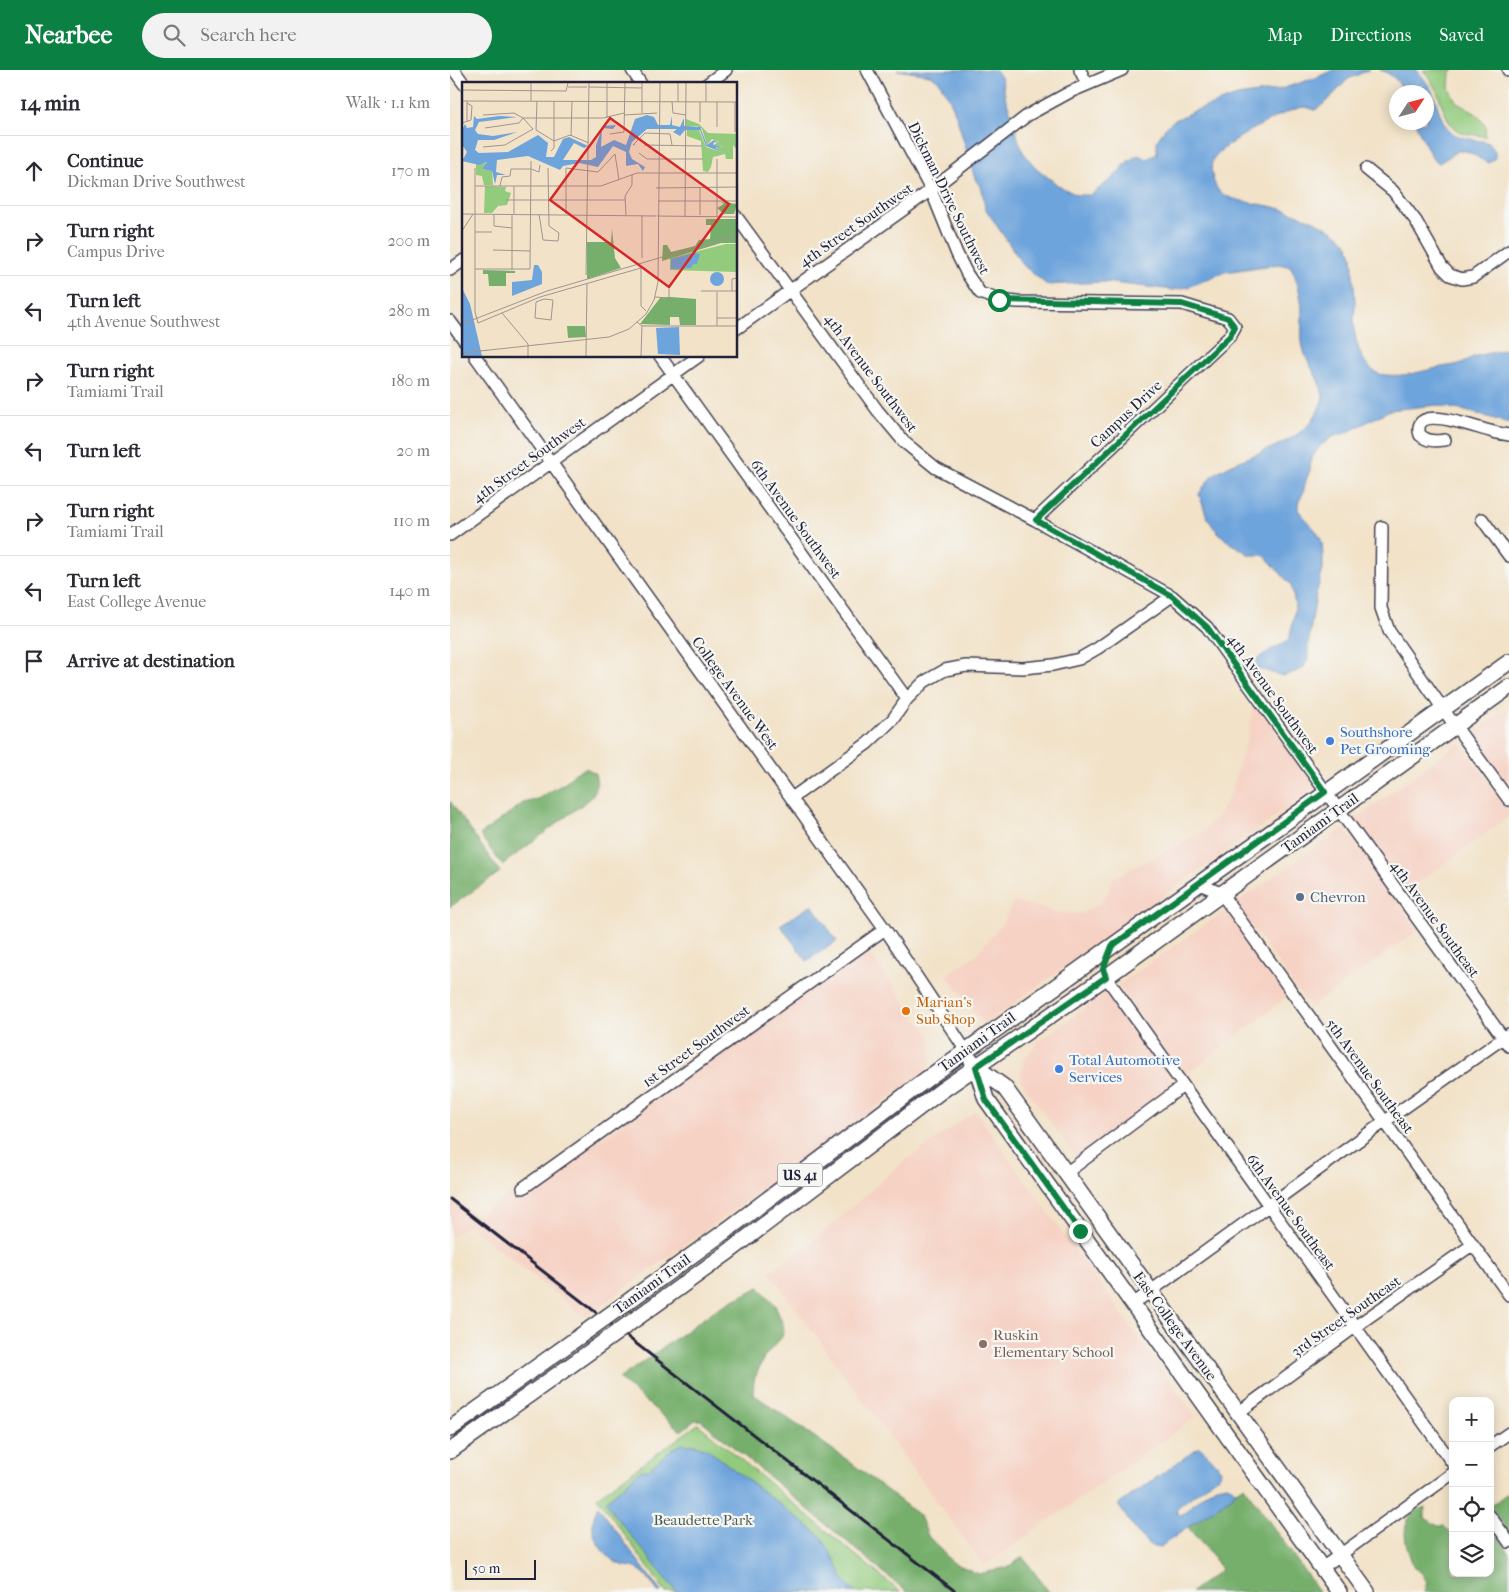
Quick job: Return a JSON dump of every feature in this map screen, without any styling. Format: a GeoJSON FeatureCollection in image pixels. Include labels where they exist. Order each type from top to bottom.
{"type":"FeatureCollection","features":[{"type":"Feature","properties":{"kind":"main road","name":"Tamiami Trail"},"geometry":{"type":"LineString","coordinates":[[450,1429],[739,1222],[882,1112],[966,1051],[1509,662]]}},
{"type":"Feature","properties":{"kind":"main road","name":"Tamiami Trail"},"geometry":{"type":"LineString","coordinates":[[450,1452],[728,1253],[896,1124],[1106,977],[1509,687]]}},
{"type":"Feature","properties":{"kind":"main road"},"geometry":{"type":"LineString","coordinates":[[1106,977],[1103,969],[1112,946]]}},
{"type":"Feature","properties":{"kind":"main road","name":"East College Avenue"},"geometry":{"type":"LineString","coordinates":[[966,1051],[976,1067],[986,1100],[1339,1592]]}},
{"type":"Feature","properties":{"kind":"main road","name":"East College Avenue"},"geometry":{"type":"LineString","coordinates":[[976,1067],[1004,1087],[1367,1592]]}},
{"type":"Feature","properties":{"kind":"street"},"geometry":{"type":"LineString","coordinates":[[454,70],[463,82]]}},
{"type":"Feature","properties":{"kind":"street"},"geometry":{"type":"LineString","coordinates":[[632,70],[640,82]]}},
{"type":"Feature","properties":{"kind":"street"},"geometry":{"type":"LineString","coordinates":[[710,82],[726,70]]}},
{"type":"Feature","properties":{"kind":"street","name":"Dickman Drive Southwest"},"geometry":{"type":"LineString","coordinates":[[867,70],[931,190],[956,254],[980,293],[999,300],[1017,302],[1182,304],[1228,318],[1235,327]]}},
{"type":"Feature","properties":{"kind":"street"},"geometry":{"type":"LineString","coordinates":[[1080,70],[1087,84]]}},
{"type":"Feature","properties":{"kind":"street","name":"4th Street Southwest"},"geometry":{"type":"LineString","coordinates":[[738,328],[931,190],[1028,115],[1070,92],[1122,70]]}},
{"type":"Feature","properties":{"kind":"street"},"geometry":{"type":"LineString","coordinates":[[1366,169],[1393,191],[1416,221],[1442,267],[1450,275],[1462,279],[1473,277],[1509,251]]}},
{"type":"Feature","properties":{"kind":"street","name":"4th Avenue Southwest"},"geometry":{"type":"LineString","coordinates":[[738,219],[878,412],[904,442],[936,468],[1036,520],[1172,596],[1207,627],[1338,810]]}},
{"type":"Feature","properties":{"kind":"street"},"geometry":{"type":"LineString","coordinates":[[450,270],[462,261]]}},
{"type":"Feature","properties":{"kind":"street"},"geometry":{"type":"LineString","coordinates":[[450,321],[462,337]]}},
{"type":"Feature","properties":{"kind":"street","name":"Campus Drive"},"geometry":{"type":"LineString","coordinates":[[1036,520],[1230,336],[1235,327]]}},
{"type":"Feature","properties":{"kind":"street","name":"College Avenue West"},"geometry":{"type":"LineString","coordinates":[[476,358],[885,929],[966,1051]]}},
{"type":"Feature","properties":{"kind":"street","name":"6th Avenue Southwest"},"geometry":{"type":"LineString","coordinates":[[661,358],[907,699]]}},
{"type":"Feature","properties":{"kind":"street","name":"4th Street Southwest"},"geometry":{"type":"LineString","coordinates":[[450,535],[696,358]]}},
{"type":"Feature","properties":{"kind":"street"},"geometry":{"type":"LineString","coordinates":[[1445,440],[1425,440],[1420,435],[1421,422],[1428,418],[1444,419],[1509,435]]}},
{"type":"Feature","properties":{"kind":"street"},"geometry":{"type":"LineString","coordinates":[[1482,518],[1509,556]]}},
{"type":"Feature","properties":{"kind":"street"},"geometry":{"type":"LineString","coordinates":[[1382,527],[1381,608],[1389,631],[1509,800]]}},
{"type":"Feature","properties":{"kind":"street"},"geometry":{"type":"LineString","coordinates":[[792,798],[868,743],[894,720],[907,699],[924,682],[945,670],[966,666],[1023,668],[1053,665],[1079,659],[1098,648],[1172,596]]}},
{"type":"Feature","properties":{"kind":"street","name":"4th Avenue Southeast"},"geometry":{"type":"LineString","coordinates":[[1338,810],[1507,1040]]}},
{"type":"Feature","properties":{"kind":"street"},"geometry":{"type":"LineString","coordinates":[[1199,884],[1221,893]]}},
{"type":"Feature","properties":{"kind":"street","name":"5th Avenue Southeast"},"geometry":{"type":"LineString","coordinates":[[1221,893],[1509,1295]]}},
{"type":"Feature","properties":{"kind":"street","name":"1st Street Southwest"},"geometry":{"type":"LineString","coordinates":[[524,1188],[885,929]]}},
{"type":"Feature","properties":{"kind":"street","name":"6th Avenue Southeast"},"geometry":{"type":"LineString","coordinates":[[1106,977],[1449,1458]]}},
{"type":"Feature","properties":{"kind":"street"},"geometry":{"type":"LineString","coordinates":[[1133,1304],[1384,1122],[1507,1040]]}},
{"type":"Feature","properties":{"kind":"street"},"geometry":{"type":"LineString","coordinates":[[1066,1173],[1183,1086]]}},
{"type":"Feature","properties":{"kind":"street","name":"3rd Street Southeast"},"geometry":{"type":"LineString","coordinates":[[1238,1412],[1472,1245]]}},
{"type":"Feature","properties":{"kind":"street"},"geometry":{"type":"LineString","coordinates":[[1494,1443],[1509,1433]]}},
{"type":"Feature","properties":{"kind":"street"},"geometry":{"type":"LineString","coordinates":[[1322,1568],[1449,1476]]}},
{"type":"Feature","properties":{"kind":"street"},"geometry":{"type":"LineString","coordinates":[[1494,1521],[1509,1542]]}},
{"type":"Feature","properties":{"kind":"shaded area"},"geometry":{"type":"Polygon","coordinates":[[[1256,704],[1315,788],[984,1025],[947,975],[976,955],[1003,923],[1013,902],[1042,907],[1055,913],[1083,913],[1097,905],[1107,894],[1113,878],[1202,832],[1220,814],[1230,795],[1249,732],[1253,706],[1256,704]]]}},
{"type":"Feature","properties":{"kind":"shaded area"},"geometry":{"type":"Polygon","coordinates":[[[1509,707],[1509,791],[1469,736],[1509,707]]]}},
{"type":"Feature","properties":{"kind":"shaded area"},"geometry":{"type":"Polygon","coordinates":[[[1460,742],[1509,810],[1509,816],[1405,893],[1353,821],[1460,742]]]}},
{"type":"Feature","properties":{"kind":"shaded area"},"geometry":{"type":"Polygon","coordinates":[[[1344,828],[1418,930],[1310,1008],[1235,903],[1344,828]]]}},
{"type":"Feature","properties":{"kind":"shaded area"},"geometry":{"type":"Polygon","coordinates":[[[1226,910],[1301,1014],[1287,997],[1183,1077],[1118,985],[1226,910]]]}},
{"type":"Feature","properties":{"kind":"shaded area"},"geometry":{"type":"Polygon","coordinates":[[[866,949],[931,1037],[932,1058],[925,1072],[585,1317],[468,1225],[450,1237],[450,1196],[477,1216],[517,1188],[522,1195],[866,949]]]}},
{"type":"Feature","properties":{"kind":"shaded area"},"geometry":{"type":"Polygon","coordinates":[[[1109,991],[1174,1084],[1077,1159],[1020,1080],[1023,1061],[1038,1042],[1109,991]]]}},
{"type":"Feature","properties":{"kind":"shaded area","name":"Ruskin Elementary School"},"geometry":{"type":"Polygon","coordinates":[[[975,1111],[1196,1417],[984,1566],[769,1272],[818,1237],[900,1165],[975,1111]]]}},
{"type":"Feature","properties":{"kind":"green space"},"geometry":{"type":"Polygon","coordinates":[[[1423,70],[1454,70],[1450,72],[1449,88],[1457,103],[1475,113],[1486,126],[1485,137],[1461,132],[1454,128],[1447,117],[1433,84],[1423,70]]]}},
{"type":"Feature","properties":{"kind":"green space"},"geometry":{"type":"Polygon","coordinates":[[[586,768],[595,773],[597,784],[592,797],[502,865],[480,835],[523,803],[536,800],[565,783],[575,773],[586,768]]]}},
{"type":"Feature","properties":{"kind":"green space"},"geometry":{"type":"Polygon","coordinates":[[[450,801],[500,872],[450,907],[450,801]]]}},
{"type":"Feature","properties":{"kind":"green space"},"geometry":{"type":"Polygon","coordinates":[[[759,1287],[775,1305],[784,1327],[782,1337],[764,1357],[754,1380],[753,1394],[846,1459],[920,1516],[928,1536],[952,1562],[979,1574],[1008,1567],[1023,1557],[1049,1592],[907,1592],[701,1420],[695,1420],[681,1431],[619,1379],[718,1308],[759,1287]]]}},
{"type":"Feature","properties":{"kind":"green space","name":"Beaudette Park"},"geometry":{"type":"Polygon","coordinates":[[[698,1424],[900,1592],[666,1592],[597,1497],[698,1424]]]}},
{"type":"Feature","properties":{"kind":"green space"},"geometry":{"type":"Polygon","coordinates":[[[1244,1486],[1319,1592],[1191,1592],[1221,1570],[1210,1553],[1188,1527],[1244,1486]]]}},
{"type":"Feature","properties":{"kind":"green space"},"geometry":{"type":"Polygon","coordinates":[[[1509,1492],[1509,1533],[1494,1512],[1494,1503],[1509,1492]]]}},
{"type":"Feature","properties":{"kind":"green space"},"geometry":{"type":"Polygon","coordinates":[[[1425,1507],[1425,1518],[1438,1526],[1444,1526],[1449,1532],[1449,1577],[1494,1577],[1494,1531],[1509,1552],[1509,1592],[1424,1592],[1427,1582],[1421,1572],[1414,1568],[1405,1537],[1406,1524],[1410,1516],[1425,1507]]]}},
{"type":"Feature","properties":{"kind":"water"},"geometry":{"type":"Polygon","coordinates":[[[897,70],[996,70],[1001,77],[1006,100],[1023,152],[1035,167],[1059,186],[1077,195],[1091,195],[1114,177],[1127,162],[1138,155],[1147,159],[1157,154],[1157,141],[1165,128],[1173,121],[1194,111],[1237,96],[1278,90],[1333,70],[1369,70],[1348,79],[1326,102],[1315,110],[1304,107],[1296,109],[1270,120],[1228,145],[1212,162],[1212,176],[1215,185],[1219,191],[1229,197],[1298,215],[1330,229],[1344,240],[1351,252],[1353,261],[1354,325],[1357,343],[1366,364],[1378,373],[1385,375],[1411,374],[1459,364],[1476,356],[1509,348],[1509,423],[1437,405],[1390,410],[1348,432],[1332,437],[1320,446],[1311,459],[1310,470],[1298,503],[1298,510],[1317,532],[1322,542],[1323,556],[1323,570],[1316,594],[1308,646],[1308,660],[1304,667],[1283,676],[1256,668],[1257,659],[1289,640],[1295,604],[1291,585],[1264,555],[1250,555],[1226,540],[1214,528],[1207,517],[1199,494],[1216,473],[1229,465],[1275,447],[1302,431],[1313,420],[1320,406],[1323,396],[1319,382],[1303,349],[1302,310],[1298,285],[1291,267],[1279,264],[1225,272],[1191,286],[1174,290],[1103,282],[1047,285],[1024,266],[985,208],[982,189],[975,179],[956,115],[949,98],[938,80],[930,75],[897,70]]]}},
{"type":"Feature","properties":{"kind":"water"},"geometry":{"type":"Polygon","coordinates":[[[1380,70],[1417,70],[1428,85],[1400,85],[1388,74],[1380,70]]]}},
{"type":"Feature","properties":{"kind":"water"},"geometry":{"type":"Polygon","coordinates":[[[1434,97],[1443,120],[1450,131],[1463,137],[1489,143],[1495,151],[1495,158],[1489,163],[1464,151],[1454,153],[1439,163],[1432,158],[1418,130],[1434,130],[1434,97]]]}},
{"type":"Feature","properties":{"kind":"water"},"geometry":{"type":"Polygon","coordinates":[[[812,905],[837,941],[807,961],[780,925],[812,905]]]}},
{"type":"Feature","properties":{"kind":"water","name":"Beaudette Park"},"geometry":{"type":"Polygon","coordinates":[[[682,1444],[695,1445],[707,1449],[821,1536],[835,1560],[842,1577],[849,1587],[856,1592],[677,1592],[613,1513],[606,1501],[641,1470],[649,1469],[672,1449],[682,1444]]]}},
{"type":"Feature","properties":{"kind":"water"},"geometry":{"type":"Polygon","coordinates":[[[1199,1447],[1219,1467],[1221,1470],[1220,1475],[1178,1507],[1176,1511],[1180,1515],[1185,1513],[1202,1496],[1216,1487],[1230,1486],[1236,1491],[1230,1498],[1160,1547],[1155,1547],[1143,1539],[1118,1505],[1199,1447]]]}},
{"type":"Feature","properties":{"kind":"water"},"geometry":{"type":"Polygon","coordinates":[[[598,1506],[661,1592],[658,1592],[641,1571],[619,1564],[610,1558],[598,1544],[593,1528],[593,1519],[598,1506]]]}},
{"type":"Feature","properties":{"kind":"railway"},"geometry":{"type":"LineString","coordinates":[[450,1199],[956,1592]]}},
{"type":"Feature","properties":{"kind":"place","name":"Southshore Pet Grooming"},"geometry":{"type":"Point","coordinates":[1330,741]}},
{"type":"Feature","properties":{"kind":"place","name":"Chevron"},"geometry":{"type":"Point","coordinates":[1300,897]}},
{"type":"Feature","properties":{"kind":"place","name":"Marian's Sub Shop"},"geometry":{"type":"Point","coordinates":[906,1011]}},
{"type":"Feature","properties":{"kind":"place","name":"Total Automotive Services"},"geometry":{"type":"Point","coordinates":[1059,1069]}},
{"type":"Feature","properties":{"kind":"place","name":"Ruskin Elementary School"},"geometry":{"type":"Point","coordinates":[983,1344]}},
{"type":"Feature","properties":{"kind":"route"},"geometry":{"type":"LineString","coordinates":[[999,300],[1017,302],[1182,304],[1228,318],[1235,327],[1230,336],[1036,520],[1172,596],[1207,627],[1325,792],[1112,946],[1104,963],[1103,969],[1106,977],[976,1067],[986,1100],[1080,1231]]}}]}
